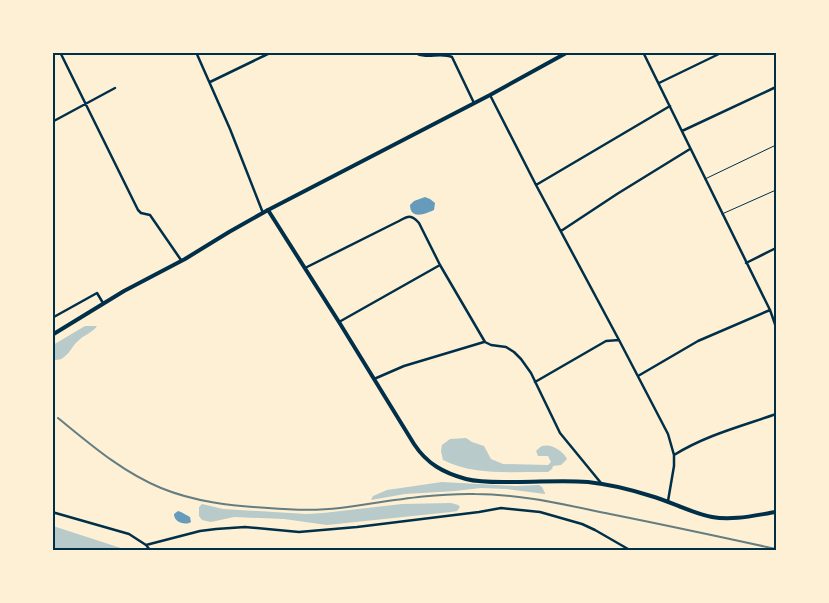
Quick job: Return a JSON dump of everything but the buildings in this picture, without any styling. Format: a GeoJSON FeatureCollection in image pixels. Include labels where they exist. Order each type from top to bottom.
{"type":"FeatureCollection","features":[{"type":"Feature","properties":{"kind":"main road"},"geometry":{"type":"LineString","coordinates":[[52,335],[134,285],[266,212],[568,52]]}},
{"type":"Feature","properties":{"kind":"main road"},"geometry":{"type":"LineString","coordinates":[[266,212],[306,268],[420,454],[430,463],[449,474],[469,480],[494,482],[564,481],[602,484],[652,496],[700,514],[714,517],[740,517],[776,512]]}},
{"type":"Feature","properties":{"kind":"street"},"geometry":{"type":"LineString","coordinates":[[60,52],[138,210],[141,213],[150,215],[181,260]]}},
{"type":"Feature","properties":{"kind":"street"},"geometry":{"type":"LineString","coordinates":[[196,52],[266,212]]}},
{"type":"Feature","properties":{"kind":"street"},"geometry":{"type":"LineString","coordinates":[[210,82],[272,52]]}},
{"type":"Feature","properties":{"kind":"street"},"geometry":{"type":"LineString","coordinates":[[414,52],[417,55],[424,56],[445,55],[452,57],[474,103]]}},
{"type":"Feature","properties":{"kind":"street"},"geometry":{"type":"LineString","coordinates":[[643,52],[770,310],[776,327]]}},
{"type":"Feature","properties":{"kind":"street"},"geometry":{"type":"LineString","coordinates":[[659,84],[723,52]]}},
{"type":"Feature","properties":{"kind":"street"},"geometry":{"type":"LineString","coordinates":[[52,122],[115,88]]}},
{"type":"Feature","properties":{"kind":"street"},"geometry":{"type":"LineString","coordinates":[[682,131],[776,88]]}},
{"type":"Feature","properties":{"kind":"street"},"geometry":{"type":"LineString","coordinates":[[490,95],[668,434],[674,455],[668,503]]}},
{"type":"Feature","properties":{"kind":"street"},"geometry":{"type":"LineString","coordinates":[[536,185],[670,106]]}},
{"type":"Feature","properties":{"kind":"street"},"geometry":{"type":"LineString","coordinates":[[561,231],[690,149]]}},
{"type":"Feature","properties":{"kind":"street"},"geometry":{"type":"LineString","coordinates":[[306,268],[409,216],[414,218],[485,342],[514,352],[526,366],[536,382],[560,433],[602,484]]}},
{"type":"Feature","properties":{"kind":"street"},"geometry":{"type":"LineString","coordinates":[[746,263],[776,248]]}},
{"type":"Feature","properties":{"kind":"street"},"geometry":{"type":"LineString","coordinates":[[339,322],[440,265]]}},
{"type":"Feature","properties":{"kind":"street"},"geometry":{"type":"LineString","coordinates":[[52,318],[97,293],[104,303]]}},
{"type":"Feature","properties":{"kind":"street"},"geometry":{"type":"LineString","coordinates":[[638,376],[698,341],[770,310]]}},
{"type":"Feature","properties":{"kind":"street"},"geometry":{"type":"LineString","coordinates":[[536,382],[606,341],[619,340]]}},
{"type":"Feature","properties":{"kind":"street"},"geometry":{"type":"LineString","coordinates":[[374,378],[404,366],[485,342]]}},
{"type":"Feature","properties":{"kind":"street"},"geometry":{"type":"LineString","coordinates":[[674,455],[690,445],[729,429],[776,414]]}},
{"type":"Feature","properties":{"kind":"street"},"geometry":{"type":"LineString","coordinates":[[146,545],[200,531],[216,529],[245,527],[299,532],[357,527],[501,508],[540,512],[582,524],[635,550]]}},
{"type":"Feature","properties":{"kind":"street"},"geometry":{"type":"LineString","coordinates":[[52,512],[130,534],[150,550]]}},
{"type":"Feature","properties":{"kind":"lane"},"geometry":{"type":"LineString","coordinates":[[705,179],[776,145]]}},
{"type":"Feature","properties":{"kind":"lane"},"geometry":{"type":"LineString","coordinates":[[722,214],[776,190]]}},
{"type":"Feature","properties":{"kind":"shaded area"},"geometry":{"type":"Polygon","coordinates":[[[85,326],[97,326],[78,341],[63,358],[53,360],[53,345],[85,326]]]}},
{"type":"Feature","properties":{"kind":"shaded area"},"geometry":{"type":"Polygon","coordinates":[[[466,438],[484,446],[491,459],[503,464],[548,465],[551,462],[548,456],[538,456],[536,451],[541,446],[546,445],[557,449],[567,459],[561,465],[553,466],[548,472],[478,470],[454,465],[443,460],[442,445],[450,439],[466,438]]]}},
{"type":"Feature","properties":{"kind":"shaded area"},"geometry":{"type":"Polygon","coordinates":[[[442,482],[516,486],[539,485],[545,494],[481,488],[405,494],[371,500],[373,496],[387,490],[442,482]]]}},
{"type":"Feature","properties":{"kind":"shaded area"},"geometry":{"type":"Polygon","coordinates":[[[451,503],[460,507],[457,511],[327,525],[284,519],[234,517],[211,522],[202,520],[199,516],[199,507],[202,504],[223,509],[306,514],[402,504],[451,503]]]}},
{"type":"Feature","properties":{"kind":"shaded area"},"geometry":{"type":"Polygon","coordinates":[[[53,526],[127,550],[53,550],[53,526]]]}},
{"type":"Feature","properties":{"kind":"water"},"geometry":{"type":"Polygon","coordinates":[[[425,197],[435,203],[434,210],[419,215],[413,213],[410,205],[414,201],[425,197]]]}},
{"type":"Feature","properties":{"kind":"water"},"geometry":{"type":"Polygon","coordinates":[[[178,511],[190,517],[191,522],[179,522],[174,516],[178,511]]]}},
{"type":"Feature","properties":{"kind":"railway"},"geometry":{"type":"LineString","coordinates":[[58,418],[107,457],[133,474],[174,493],[214,503],[313,510],[441,495],[492,494],[560,504],[776,549]]}}]}
